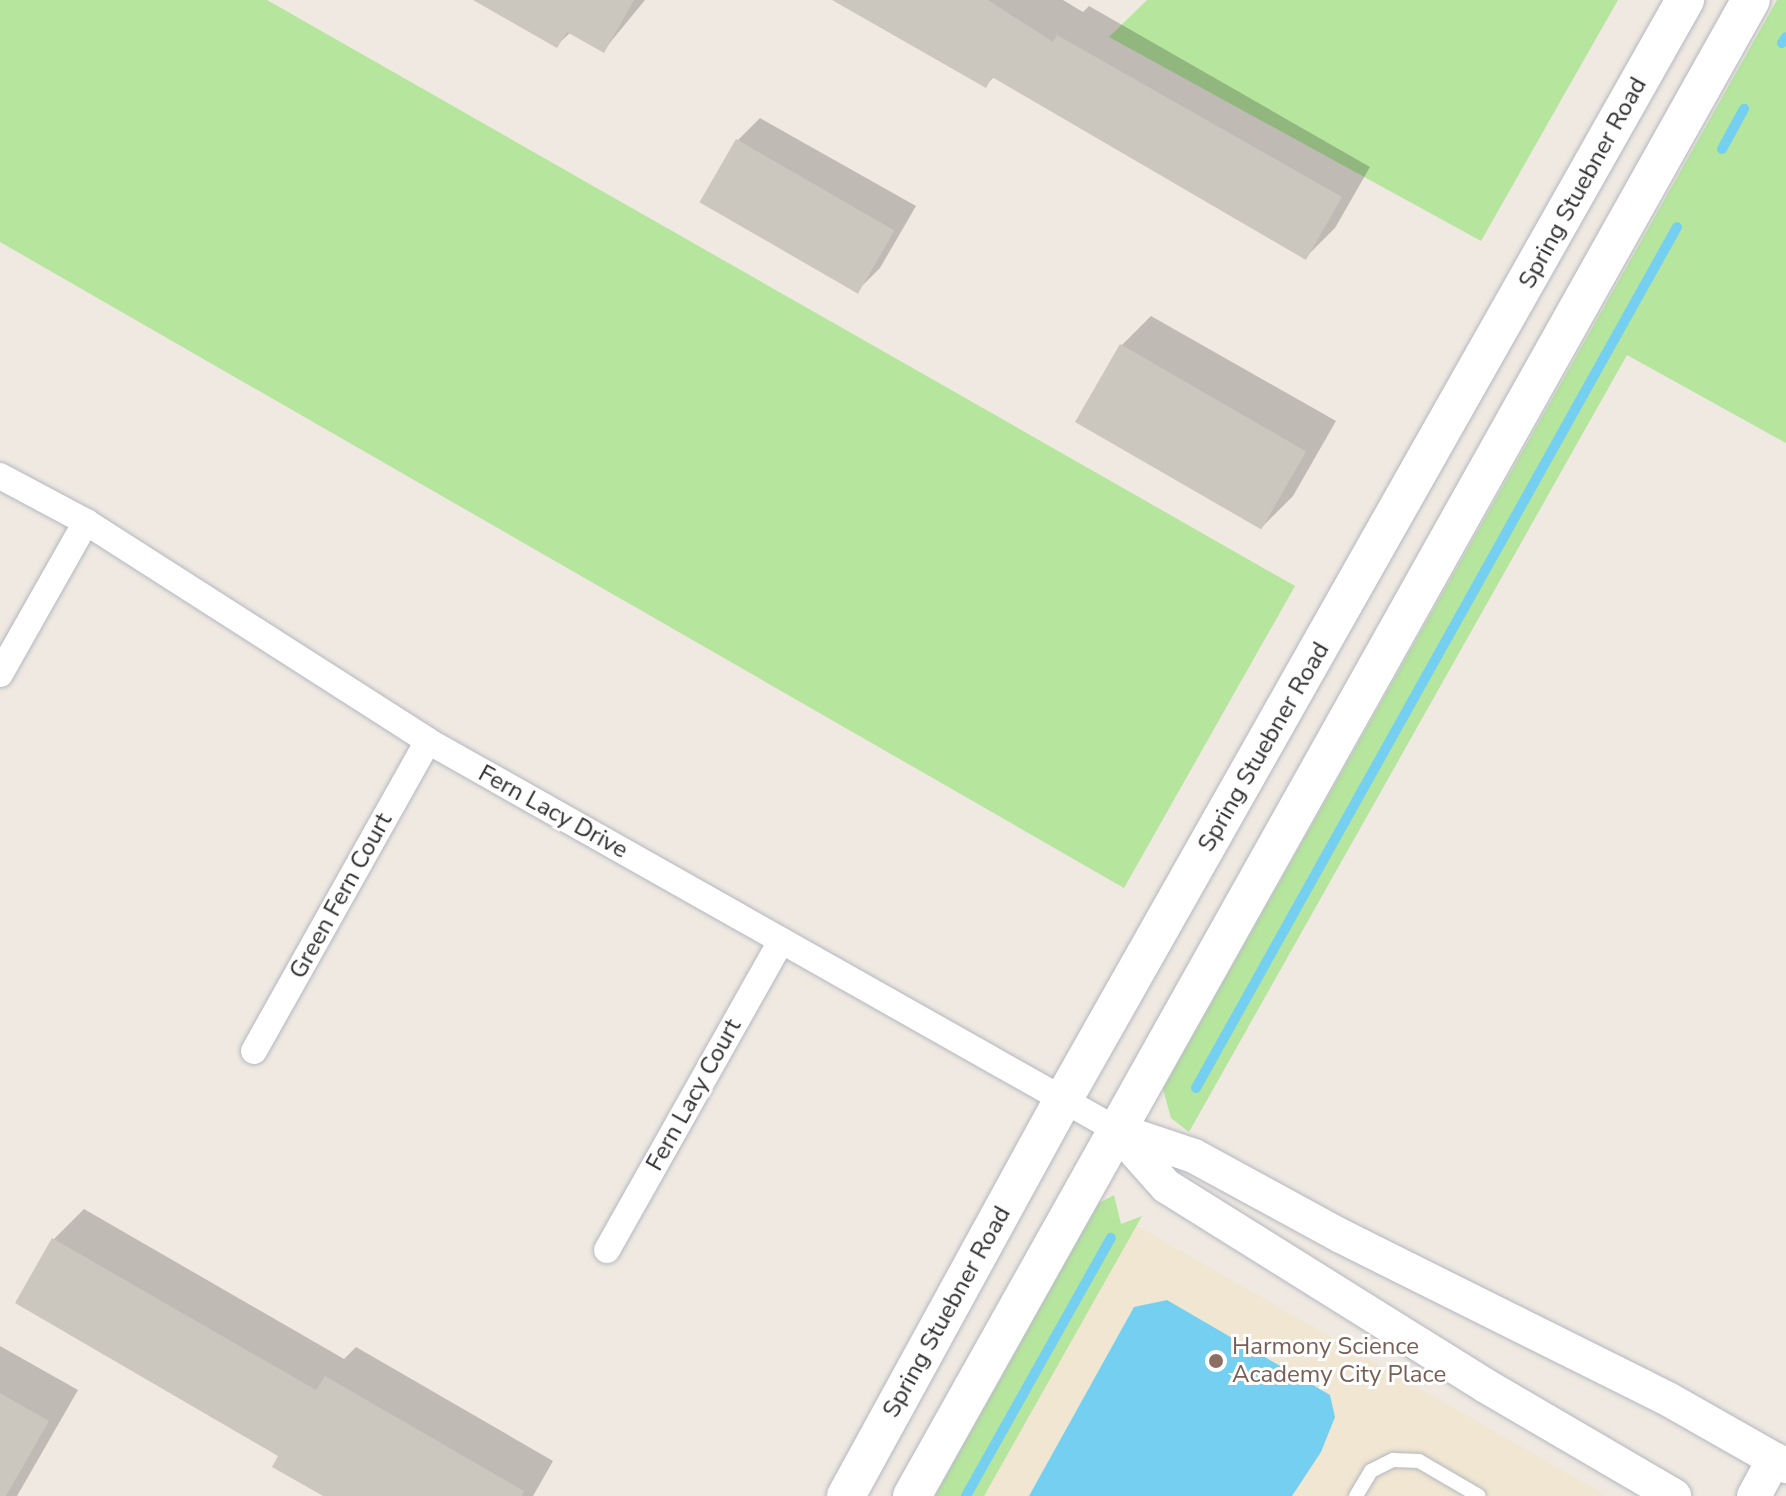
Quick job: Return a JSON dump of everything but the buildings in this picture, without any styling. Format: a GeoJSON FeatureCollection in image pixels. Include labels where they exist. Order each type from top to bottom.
{"type":"FeatureCollection","features":[{"type":"Feature","properties":{"kind":"main road","name":"Spring Stuebner Road"},"geometry":{"type":"LineString","coordinates":[[846,1496],[1063,1100],[1440,441],[1685,0]]}},
{"type":"Feature","properties":{"kind":"main road"},"geometry":{"type":"LineString","coordinates":[[912,1496],[1751,0]]}},
{"type":"Feature","properties":{"kind":"main road"},"geometry":{"type":"LineString","coordinates":[[1440,441],[1490,469]]}},
{"type":"Feature","properties":{"kind":"street","name":"Fern Lacy Drive"},"geometry":{"type":"LineString","coordinates":[[0,476],[86,522],[428,741],[1117,1130]]}},
{"type":"Feature","properties":{"kind":"street"},"geometry":{"type":"LineString","coordinates":[[0,674],[86,522]]}},
{"type":"Feature","properties":{"kind":"street","name":"Green Fern Court"},"geometry":{"type":"LineString","coordinates":[[254,1051],[428,741]]}},
{"type":"Feature","properties":{"kind":"street","name":"Fern Lacy Court"},"geometry":{"type":"LineString","coordinates":[[607,1250],[781,941]]}},
{"type":"Feature","properties":{"kind":"street"},"geometry":{"type":"LineString","coordinates":[[1117,1130],[1194,1156],[1780,1462],[1754,1496]]}},
{"type":"Feature","properties":{"kind":"street"},"geometry":{"type":"LineString","coordinates":[[1117,1130],[1166,1186],[1486,1386],[1674,1496]]}},
{"type":"Feature","properties":{"kind":"lane"},"geometry":{"type":"LineString","coordinates":[[1356,1496],[1371,1471],[1393,1460],[1419,1461],[1479,1496]]}},
{"type":"Feature","properties":{"kind":"shaded area","name":"Harmony Science Academy City Place"},"geometry":{"type":"Polygon","coordinates":[[[1136,1225],[1607,1496],[984,1496],[1136,1225]]]}},
{"type":"Feature","properties":{"kind":"green space"},"geometry":{"type":"Polygon","coordinates":[[[0,0],[267,0],[1295,586],[1124,888],[0,242],[0,0]]]}},
{"type":"Feature","properties":{"kind":"green space"},"geometry":{"type":"Polygon","coordinates":[[[1147,0],[1618,0],[1481,241],[1109,37],[1147,0]]]}},
{"type":"Feature","properties":{"kind":"green space"},"geometry":{"type":"Polygon","coordinates":[[[1777,0],[1786,0],[1786,443],[1627,355],[1189,1132],[1171,1118],[1163,1089],[1777,0]]]}},
{"type":"Feature","properties":{"kind":"green space"},"geometry":{"type":"Polygon","coordinates":[[[1114,1195],[1121,1224],[1142,1216],[984,1496],[935,1496],[1099,1203],[1114,1195]]]}},
{"type":"Feature","properties":{"kind":"water"},"geometry":{"type":"Polygon","coordinates":[[[1167,1300],[1330,1395],[1335,1417],[1321,1452],[1292,1496],[1029,1496],[1134,1307],[1167,1300]]]}},
{"type":"Feature","properties":{"kind":"waterway"},"geometry":{"type":"LineString","coordinates":[[1782,43],[1786,37]]}},
{"type":"Feature","properties":{"kind":"waterway"},"geometry":{"type":"LineString","coordinates":[[1722,149],[1744,109]]}},
{"type":"Feature","properties":{"kind":"waterway"},"geometry":{"type":"LineString","coordinates":[[1196,1088],[1677,227]]}},
{"type":"Feature","properties":{"kind":"waterway"},"geometry":{"type":"LineString","coordinates":[[966,1496],[1111,1238]]}},
{"type":"Feature","properties":{"kind":"place","name":"Harmony Science Academy City Place"},"geometry":{"type":"Point","coordinates":[1216,1361]}}]}
